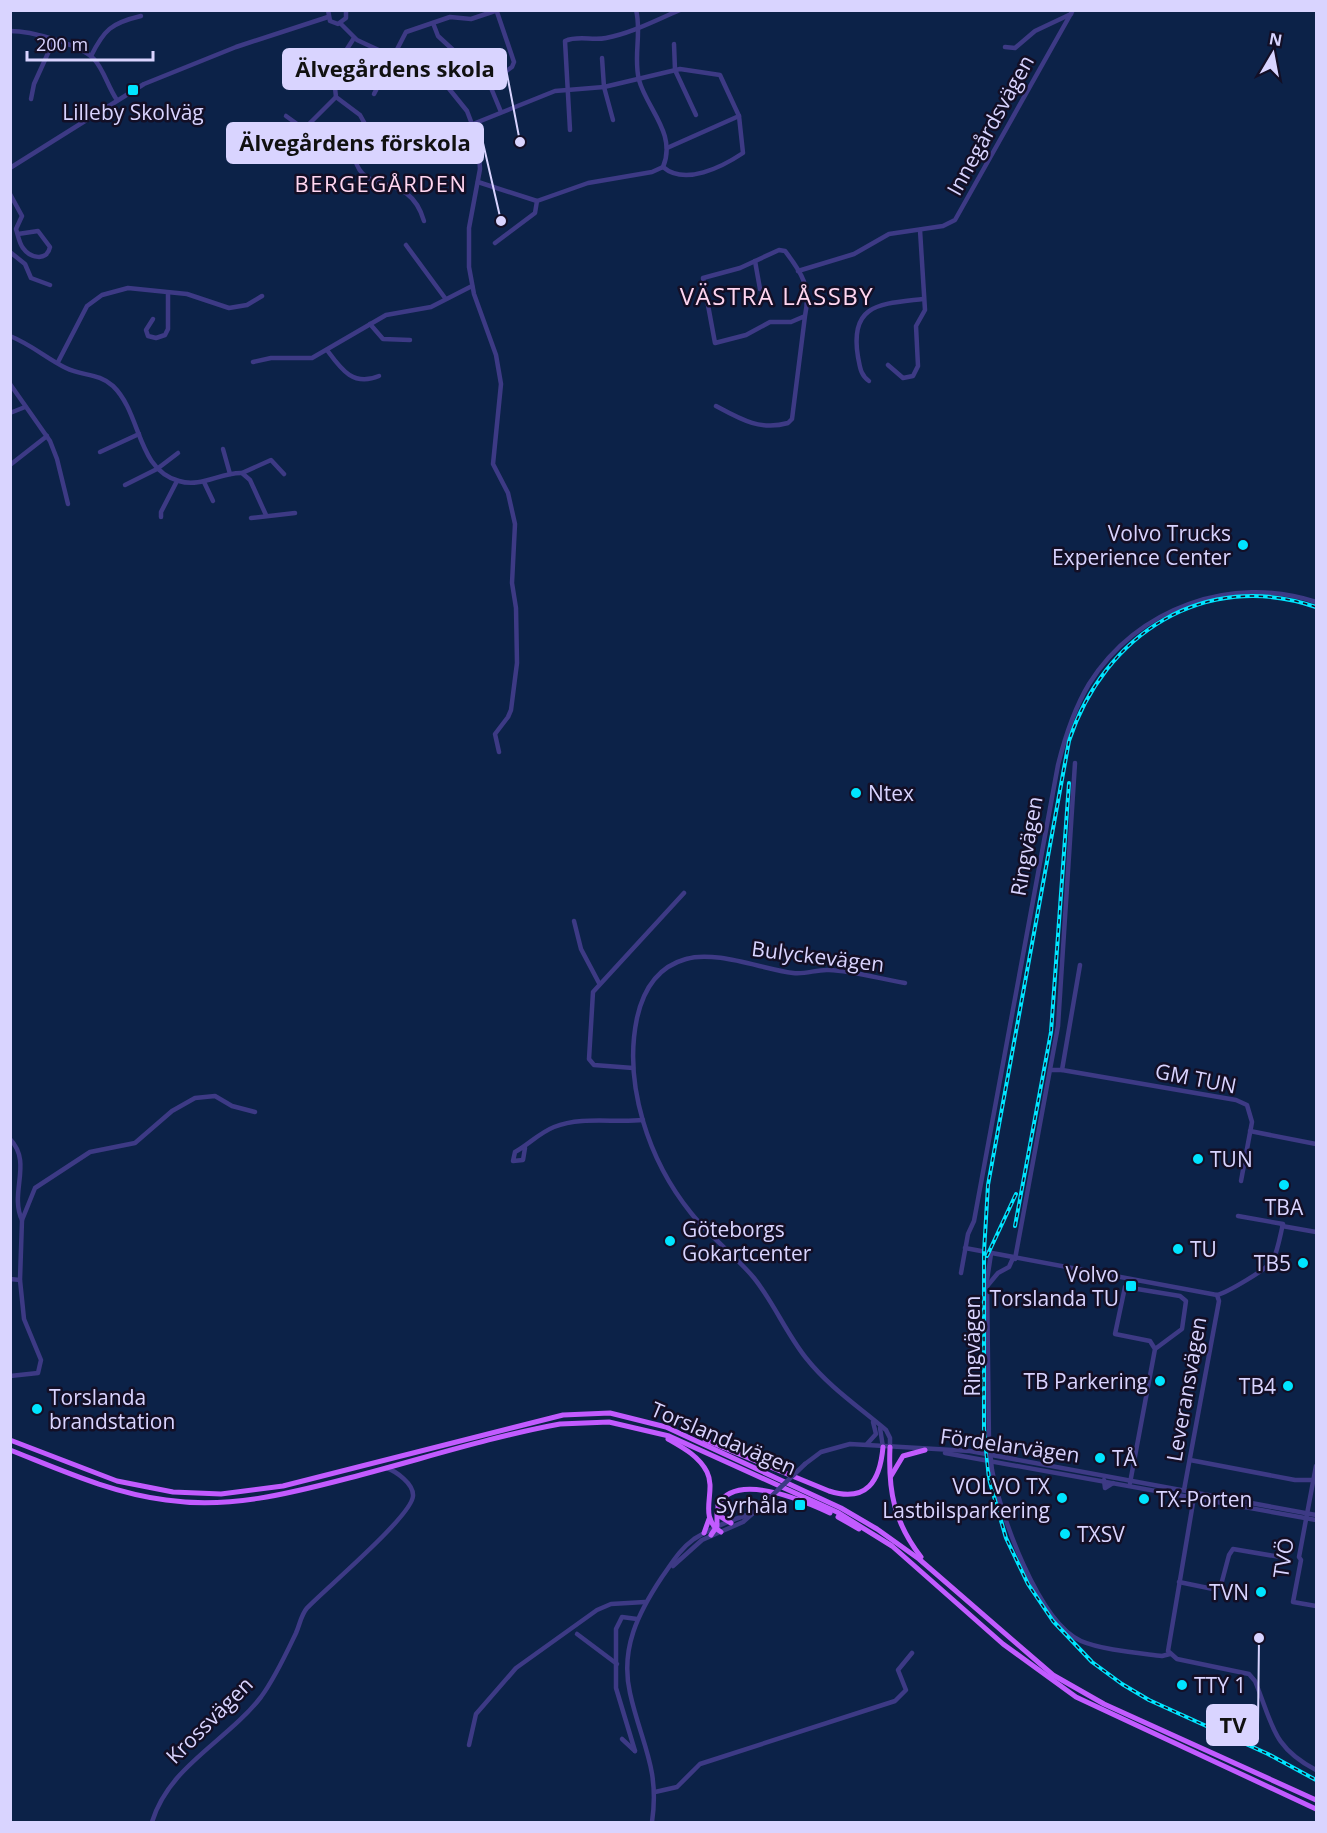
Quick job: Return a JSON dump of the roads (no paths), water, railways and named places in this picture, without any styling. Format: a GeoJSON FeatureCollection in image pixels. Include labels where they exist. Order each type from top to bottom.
{"type":"FeatureCollection","features":[{"type":"Feature","properties":{"kind":"main road","name":"Torslandavägen"},"geometry":{"type":"LineString","coordinates":[[10,1440],[117,1481],[173,1492],[221,1494],[284,1486],[563,1415],[596,1412],[643,1420],[697,1440],[850,1513],[892,1539],[1053,1675],[1104,1704],[1317,1800]]}},
{"type":"Feature","properties":{"kind":"main road"},"geometry":{"type":"LineString","coordinates":[[643,1420],[682,1431],[841,1494],[859,1492],[874,1482],[882,1466],[887,1447]]}},
{"type":"Feature","properties":{"kind":"main road","name":"Torslandavägen"},"geometry":{"type":"LineString","coordinates":[[10,1450],[114,1489],[148,1497],[189,1502],[261,1499],[571,1422],[609,1422],[652,1431],[680,1440],[837,1512],[882,1539],[1003,1644],[1076,1697],[1317,1809]]}},
{"type":"Feature","properties":{"kind":"main road"},"geometry":{"type":"LineString","coordinates":[[652,1431],[687,1450],[706,1469],[710,1484],[709,1518],[704,1533]]}},
{"type":"Feature","properties":{"kind":"main road"},"geometry":{"type":"LineString","coordinates":[[887,1447],[893,1509],[906,1538],[938,1576]]}},
{"type":"Feature","properties":{"kind":"main road"},"geometry":{"type":"LineString","coordinates":[[889,1484],[900,1458],[925,1450]]}},
{"type":"Feature","properties":{"kind":"main road"},"geometry":{"type":"LineString","coordinates":[[718,1530],[717,1513],[720,1502],[729,1493],[745,1489],[765,1491],[829,1512],[912,1563]]}},
{"type":"Feature","properties":{"kind":"main road"},"geometry":{"type":"LineString","coordinates":[[717,1513],[731,1523]]}},
{"type":"Feature","properties":{"kind":"main road"},"geometry":{"type":"LineString","coordinates":[[709,1518],[718,1530]]}},
{"type":"Feature","properties":{"kind":"main road"},"geometry":{"type":"LineString","coordinates":[[711,1535],[718,1530]]}},
{"type":"Feature","properties":{"kind":"street"},"geometry":{"type":"LineString","coordinates":[[636,10],[639,80],[664,132],[667,148],[663,167]]}},
{"type":"Feature","properties":{"kind":"street"},"geometry":{"type":"LineString","coordinates":[[570,130],[565,41],[573,37],[603,39],[680,10]]}},
{"type":"Feature","properties":{"kind":"street"},"geometry":{"type":"LineString","coordinates":[[10,168],[144,84],[214,55],[328,14],[334,23],[340,23],[346,18],[347,11]]}},
{"type":"Feature","properties":{"kind":"street"},"geometry":{"type":"LineString","coordinates":[[374,94],[406,32],[450,17],[471,19],[497,11],[514,62],[513,67],[489,83]]}},
{"type":"Feature","properties":{"kind":"street","name":"Innegårdsvägen"},"geometry":{"type":"LineString","coordinates":[[1005,47],[1015,48],[1035,31],[1072,12]]}},
{"type":"Feature","properties":{"kind":"street","name":"Innegårdsvägen"},"geometry":{"type":"LineString","coordinates":[[798,271],[854,254],[879,238],[946,225],[957,217],[1072,12]]}},
{"type":"Feature","properties":{"kind":"street"},"geometry":{"type":"LineString","coordinates":[[91,56],[105,31],[122,20],[141,16]]}},
{"type":"Feature","properties":{"kind":"street"},"geometry":{"type":"LineString","coordinates":[[340,23],[354,38],[426,72],[446,85],[459,99],[473,124],[480,154],[478,182],[469,228],[472,286],[496,356],[501,384],[501,402],[492,460],[507,493],[516,524],[513,582],[517,663],[511,710],[495,734],[499,752]]}},
{"type":"Feature","properties":{"kind":"street"},"geometry":{"type":"LineString","coordinates":[[433,23],[438,36],[489,83],[501,112]]}},
{"type":"Feature","properties":{"kind":"street"},"geometry":{"type":"LineString","coordinates":[[10,31],[36,34],[91,56],[117,100]]}},
{"type":"Feature","properties":{"kind":"street"},"geometry":{"type":"LineString","coordinates":[[354,38],[340,60],[334,77],[336,97],[360,115],[365,124],[394,142],[396,148]]}},
{"type":"Feature","properties":{"kind":"street"},"geometry":{"type":"LineString","coordinates":[[31,99],[34,84],[54,40]]}},
{"type":"Feature","properties":{"kind":"street"},"geometry":{"type":"LineString","coordinates":[[674,44],[675,70],[696,115]]}},
{"type":"Feature","properties":{"kind":"street"},"geometry":{"type":"LineString","coordinates":[[602,58],[604,87],[613,120]]}},
{"type":"Feature","properties":{"kind":"street"},"geometry":{"type":"LineString","coordinates":[[473,124],[541,95],[566,90],[604,87],[675,70],[720,75],[739,116],[744,148],[741,155],[695,176],[669,171],[663,167]]}},
{"type":"Feature","properties":{"kind":"street"},"geometry":{"type":"LineString","coordinates":[[286,116],[304,129],[336,97]]}},
{"type":"Feature","properties":{"kind":"street"},"geometry":{"type":"LineString","coordinates":[[667,148],[739,116]]}},
{"type":"Feature","properties":{"kind":"street"},"geometry":{"type":"LineString","coordinates":[[365,124],[354,155],[358,168],[370,179],[411,194],[417,202],[424,221]]}},
{"type":"Feature","properties":{"kind":"street"},"geometry":{"type":"LineString","coordinates":[[478,182],[537,201],[588,183],[652,172],[663,167]]}},
{"type":"Feature","properties":{"kind":"street"},"geometry":{"type":"LineString","coordinates":[[10,194],[22,216],[16,227],[18,234],[22,247],[28,253],[39,257],[48,254],[50,248],[38,231],[18,234]]}},
{"type":"Feature","properties":{"kind":"street"},"geometry":{"type":"LineString","coordinates":[[495,243],[535,213],[537,201]]}},
{"type":"Feature","properties":{"kind":"street"},"geometry":{"type":"LineString","coordinates":[[888,365],[903,378],[916,373],[918,366],[916,326],[925,310],[920,230]]}},
{"type":"Feature","properties":{"kind":"street"},"geometry":{"type":"LineString","coordinates":[[406,245],[445,298]]}},
{"type":"Feature","properties":{"kind":"street"},"geometry":{"type":"LineString","coordinates":[[716,406],[752,424],[788,423],[792,419],[809,294],[785,251],[779,250],[755,261],[703,278],[714,343],[746,335],[770,322],[791,322],[805,316]]}},
{"type":"Feature","properties":{"kind":"street"},"geometry":{"type":"LineString","coordinates":[[10,252],[25,264],[31,278],[50,285]]}},
{"type":"Feature","properties":{"kind":"street"},"geometry":{"type":"LineString","coordinates":[[755,261],[760,289]]}},
{"type":"Feature","properties":{"kind":"street"},"geometry":{"type":"LineString","coordinates":[[253,362],[271,358],[307,359],[327,350],[386,315],[431,307],[472,286]]}},
{"type":"Feature","properties":{"kind":"street"},"geometry":{"type":"LineString","coordinates":[[58,362],[87,306],[95,299],[128,288],[168,294],[193,294],[229,308],[247,305],[262,296]]}},
{"type":"Feature","properties":{"kind":"street"},"geometry":{"type":"LineString","coordinates":[[153,319],[146,330],[148,336],[156,339],[165,335],[168,329],[168,294]]}},
{"type":"Feature","properties":{"kind":"street"},"geometry":{"type":"LineString","coordinates":[[869,381],[861,372],[855,337],[863,315],[877,306],[923,299]]}},
{"type":"Feature","properties":{"kind":"street"},"geometry":{"type":"LineString","coordinates":[[369,324],[383,339],[410,340]]}},
{"type":"Feature","properties":{"kind":"street"},"geometry":{"type":"LineString","coordinates":[[10,336],[36,348],[68,369],[97,376],[112,385],[130,410],[144,450],[157,469],[177,480],[204,482],[230,474],[243,473],[271,460],[284,474]]}},
{"type":"Feature","properties":{"kind":"street"},"geometry":{"type":"LineString","coordinates":[[327,350],[343,372],[351,377],[372,379],[379,376]]}},
{"type":"Feature","properties":{"kind":"street"},"geometry":{"type":"LineString","coordinates":[[10,384],[46,436],[57,459],[69,504]]}},
{"type":"Feature","properties":{"kind":"street"},"geometry":{"type":"LineString","coordinates":[[10,413],[25,407]]}},
{"type":"Feature","properties":{"kind":"street"},"geometry":{"type":"LineString","coordinates":[[100,452],[139,434]]}},
{"type":"Feature","properties":{"kind":"street"},"geometry":{"type":"LineString","coordinates":[[10,465],[46,436]]}},
{"type":"Feature","properties":{"kind":"street"},"geometry":{"type":"LineString","coordinates":[[223,449],[230,474]]}},
{"type":"Feature","properties":{"kind":"street"},"geometry":{"type":"LineString","coordinates":[[124,485],[157,469],[178,453]]}},
{"type":"Feature","properties":{"kind":"street"},"geometry":{"type":"LineString","coordinates":[[243,473],[250,480],[266,515]]}},
{"type":"Feature","properties":{"kind":"street"},"geometry":{"type":"LineString","coordinates":[[161,517],[161,512],[177,480]]}},
{"type":"Feature","properties":{"kind":"street"},"geometry":{"type":"LineString","coordinates":[[204,482],[213,501]]}},
{"type":"Feature","properties":{"kind":"street"},"geometry":{"type":"LineString","coordinates":[[251,518],[296,513]]}},
{"type":"Feature","properties":{"kind":"street","name":"Ringvägen"},"geometry":{"type":"LineString","coordinates":[[961,1273],[965,1248],[974,1221],[1058,765],[1069,728],[1084,693],[1104,663],[1128,639],[1152,621],[1189,603],[1212,597],[1256,592],[1281,594],[1317,602]]}},
{"type":"Feature","properties":{"kind":"street"},"geometry":{"type":"LineString","coordinates":[[1014,1258],[1058,1026],[1075,763]]}},
{"type":"Feature","properties":{"kind":"street"},"geometry":{"type":"LineString","coordinates":[[633,1068],[594,1065],[589,1059],[593,992],[684,893]]}},
{"type":"Feature","properties":{"kind":"street"},"geometry":{"type":"LineString","coordinates":[[574,921],[580,950],[599,983]]}},
{"type":"Feature","properties":{"kind":"street","name":"Bulyckevägen"},"geometry":{"type":"LineString","coordinates":[[887,1447],[883,1432],[875,1423],[811,1365],[752,1276],[691,1213],[666,1173],[636,1094],[633,1068],[634,1035],[644,995],[663,970],[686,959],[703,956],[793,973],[830,970],[904,983]]}},
{"type":"Feature","properties":{"kind":"street"},"geometry":{"type":"LineString","coordinates":[[1062,1070],[1080,965]]}},
{"type":"Feature","properties":{"kind":"street","name":"GM TUN"},"geometry":{"type":"LineString","coordinates":[[1050,1070],[1062,1070],[1241,1102],[1247,1105],[1251,1114],[1250,1131],[1241,1181]]}},
{"type":"Feature","properties":{"kind":"street"},"geometry":{"type":"LineString","coordinates":[[22,1220],[38,1185],[61,1173],[90,1152],[135,1143],[187,1102],[202,1096],[215,1096],[255,1112]]}},
{"type":"Feature","properties":{"kind":"street"},"geometry":{"type":"LineString","coordinates":[[525,1148],[534,1139],[556,1126],[576,1122],[644,1120]]}},
{"type":"Feature","properties":{"kind":"street"},"geometry":{"type":"LineString","coordinates":[[1250,1131],[1317,1144]]}},
{"type":"Feature","properties":{"kind":"street"},"geometry":{"type":"LineString","coordinates":[[10,1139],[22,1160],[17,1193],[22,1220],[20,1280],[24,1318],[35,1341],[42,1364],[38,1373],[10,1376]]}},
{"type":"Feature","properties":{"kind":"street"},"geometry":{"type":"LineString","coordinates":[[1238,1216],[1317,1232]]}},
{"type":"Feature","properties":{"kind":"street"},"geometry":{"type":"LineString","coordinates":[[965,1248],[1217,1295],[1229,1291],[1268,1266],[1272,1261],[1282,1225]]}},
{"type":"Feature","properties":{"kind":"street","name":"Ringvägen"},"geometry":{"type":"LineString","coordinates":[[994,1254],[988,1285],[989,1443],[1000,1507],[1021,1560],[1047,1605],[1073,1636],[1097,1645],[1162,1656],[1170,1654]]}},
{"type":"Feature","properties":{"kind":"street","name":"Ringvägen"},"geometry":{"type":"LineString","coordinates":[[988,1285],[998,1273],[1009,1267],[1014,1258]]}},
{"type":"Feature","properties":{"kind":"street"},"geometry":{"type":"LineString","coordinates":[[10,1279],[20,1280]]}},
{"type":"Feature","properties":{"kind":"street"},"geometry":{"type":"LineString","coordinates":[[1130,1484],[1155,1349],[1150,1341],[1115,1334],[1125,1287],[1180,1296],[1186,1301],[1182,1329],[1155,1349]]}},
{"type":"Feature","properties":{"kind":"street","name":"Leveransvägen"},"geometry":{"type":"LineString","coordinates":[[1184,1490],[1219,1301],[1217,1295]]}},
{"type":"Feature","properties":{"kind":"street"},"geometry":{"type":"LineString","coordinates":[[864,1445],[875,1437],[875,1423]]}},
{"type":"Feature","properties":{"kind":"street","name":"Fördelarvägen"},"geometry":{"type":"LineString","coordinates":[[753,1513],[805,1464],[829,1449],[864,1445],[970,1451],[1091,1473],[1130,1484]]}},
{"type":"Feature","properties":{"kind":"street","name":"Fördelarvägen"},"geometry":{"type":"LineString","coordinates":[[925,1450],[1110,1484]]}},
{"type":"Feature","properties":{"kind":"street"},"geometry":{"type":"LineString","coordinates":[[1190,1460],[1295,1480],[1315,1480]]}},
{"type":"Feature","properties":{"kind":"street"},"geometry":{"type":"LineString","coordinates":[[401,1477],[401,1470],[405,1463]]}},
{"type":"Feature","properties":{"kind":"street","name":"TVÖ"},"geometry":{"type":"LineString","coordinates":[[1317,1466],[1293,1602],[1317,1606]]}},
{"type":"Feature","properties":{"kind":"street"},"geometry":{"type":"LineString","coordinates":[[386,1468],[401,1477]]}},
{"type":"Feature","properties":{"kind":"street","name":"Fördelarvägen"},"geometry":{"type":"LineString","coordinates":[[1091,1473],[1100,1476],[1110,1484]]}},
{"type":"Feature","properties":{"kind":"street","name":"Fördelarvägen"},"geometry":{"type":"LineString","coordinates":[[1076,1476],[1089,1480],[1092,1486]]}},
{"type":"Feature","properties":{"kind":"street"},"geometry":{"type":"LineString","coordinates":[[1100,1476],[1130,1484],[1307,1516],[1317,1520]]}},
{"type":"Feature","properties":{"kind":"street","name":"Krossvägen"},"geometry":{"type":"LineString","coordinates":[[152,1822],[161,1798],[177,1775],[215,1743],[260,1697],[295,1635],[304,1612],[381,1537],[410,1504],[413,1492],[401,1477]]}},
{"type":"Feature","properties":{"kind":"street"},"geometry":{"type":"LineString","coordinates":[[1110,1484],[1130,1484]]}},
{"type":"Feature","properties":{"kind":"street"},"geometry":{"type":"LineString","coordinates":[[1110,1484],[1184,1490],[1194,1496]]}},
{"type":"Feature","properties":{"kind":"street"},"geometry":{"type":"LineString","coordinates":[[1194,1496],[1168,1644],[1170,1654],[1177,1659],[1250,1674],[1283,1746],[1294,1758],[1317,1770]]}},
{"type":"Feature","properties":{"kind":"street"},"geometry":{"type":"LineString","coordinates":[[718,1530],[753,1513]]}},
{"type":"Feature","properties":{"kind":"street"},"geometry":{"type":"LineString","coordinates":[[652,1822],[654,1772],[627,1679],[629,1646],[637,1619],[645,1602],[682,1549],[704,1533],[744,1522],[753,1513]]}},
{"type":"Feature","properties":{"kind":"street"},"geometry":{"type":"LineString","coordinates":[[1307,1516],[1317,1515]]}},
{"type":"Feature","properties":{"kind":"street"},"geometry":{"type":"LineString","coordinates":[[664,1574],[686,1552],[711,1535]]}},
{"type":"Feature","properties":{"kind":"street"},"geometry":{"type":"LineString","coordinates":[[1179,1582],[1213,1588],[1221,1586],[1229,1555],[1233,1549],[1286,1558]]}},
{"type":"Feature","properties":{"kind":"street"},"geometry":{"type":"LineString","coordinates":[[469,1745],[476,1714],[516,1668],[597,1610],[611,1604],[645,1602]]}},
{"type":"Feature","properties":{"kind":"street"},"geometry":{"type":"LineString","coordinates":[[622,1739],[635,1751],[617,1694],[615,1629],[618,1622],[625,1616],[637,1619]]}},
{"type":"Feature","properties":{"kind":"street"},"geometry":{"type":"LineString","coordinates":[[577,1634],[617,1664]]}},
{"type":"Feature","properties":{"kind":"street"},"geometry":{"type":"LineString","coordinates":[[655,1792],[677,1787],[700,1764],[895,1701],[906,1690],[898,1670],[912,1653]]}},
{"type":"Feature","properties":{"kind":"water"},"geometry":{"type":"Polygon","coordinates":[[[11,11],[1316,11],[1316,1822],[11,1822],[11,11]]]}},
{"type":"Feature","properties":{"kind":"railway"},"geometry":{"type":"LineString","coordinates":[[1316,607],[1275,597],[1236,597],[1198,604],[1164,620],[1133,642],[1107,670],[1085,703],[1069,741],[988,1185],[984,1252],[984,1429],[989,1479],[1006,1538],[1028,1584],[1053,1621],[1092,1662],[1122,1684],[1149,1700],[1268,1754],[1316,1780]]}},
{"type":"Feature","properties":{"kind":"railway"},"geometry":{"type":"LineString","coordinates":[[1015,1226],[1051,1032],[1069,783]]}},
{"type":"Feature","properties":{"kind":"railway"},"geometry":{"type":"LineString","coordinates":[[987,1256],[1016,1194]]}},
{"type":"Feature","properties":{"kind":"place","name":"Lilleby Skolväg"},"geometry":{"type":"Point","coordinates":[133,90]}},
{"type":"Feature","properties":{"kind":"place","name":"Älvegårdens skola"},"geometry":{"type":"Point","coordinates":[520,142]}},
{"type":"Feature","properties":{"kind":"place","name":"Älvegårdens förskola"},"geometry":{"type":"Point","coordinates":[501,221]}},
{"type":"Feature","properties":{"kind":"place","name":"Volvo Trucks Experience Center"},"geometry":{"type":"Point","coordinates":[1243,545]}},
{"type":"Feature","properties":{"kind":"place","name":"Ntex"},"geometry":{"type":"Point","coordinates":[856,793]}},
{"type":"Feature","properties":{"kind":"place","name":"TUN"},"geometry":{"type":"Point","coordinates":[1198,1159]}},
{"type":"Feature","properties":{"kind":"place","name":"TBA"},"geometry":{"type":"Point","coordinates":[1284,1185]}},
{"type":"Feature","properties":{"kind":"place","name":"Göteborgs Gokartcenter"},"geometry":{"type":"Point","coordinates":[670,1241]}},
{"type":"Feature","properties":{"kind":"place","name":"TU"},"geometry":{"type":"Point","coordinates":[1178,1249]}},
{"type":"Feature","properties":{"kind":"place","name":"TB5"},"geometry":{"type":"Point","coordinates":[1303,1263]}},
{"type":"Feature","properties":{"kind":"place","name":"Volvo Torslanda TU"},"geometry":{"type":"Point","coordinates":[1131,1286]}},
{"type":"Feature","properties":{"kind":"place","name":"TB Parkering"},"geometry":{"type":"Point","coordinates":[1160,1381]}},
{"type":"Feature","properties":{"kind":"place","name":"TB4"},"geometry":{"type":"Point","coordinates":[1288,1386]}},
{"type":"Feature","properties":{"kind":"place","name":"Torslanda brandstation"},"geometry":{"type":"Point","coordinates":[37,1409]}},
{"type":"Feature","properties":{"kind":"place","name":"TÅ"},"geometry":{"type":"Point","coordinates":[1100,1458]}},
{"type":"Feature","properties":{"kind":"place","name":"VOLVO TX Lastbilsparkering"},"geometry":{"type":"Point","coordinates":[1062,1498]}},
{"type":"Feature","properties":{"kind":"place","name":"TX-Porten"},"geometry":{"type":"Point","coordinates":[1144,1499]}},
{"type":"Feature","properties":{"kind":"place","name":"Syrhåla"},"geometry":{"type":"Point","coordinates":[800,1505]}},
{"type":"Feature","properties":{"kind":"place","name":"TXSV"},"geometry":{"type":"Point","coordinates":[1065,1534]}},
{"type":"Feature","properties":{"kind":"place","name":"TVN"},"geometry":{"type":"Point","coordinates":[1261,1592]}},
{"type":"Feature","properties":{"kind":"place","name":"TV"},"geometry":{"type":"Point","coordinates":[1259,1638]}},
{"type":"Feature","properties":{"kind":"place","name":"TTY 1"},"geometry":{"type":"Point","coordinates":[1182,1685]}},
{"type":"Feature","properties":{"kind":"district","name":"BERGEGÅRDEN"},"geometry":{"type":"Point","coordinates":[381,183]}},
{"type":"Feature","properties":{"kind":"district","name":"VÄSTRA LÅSSBY"},"geometry":{"type":"Point","coordinates":[777,295]}}]}
